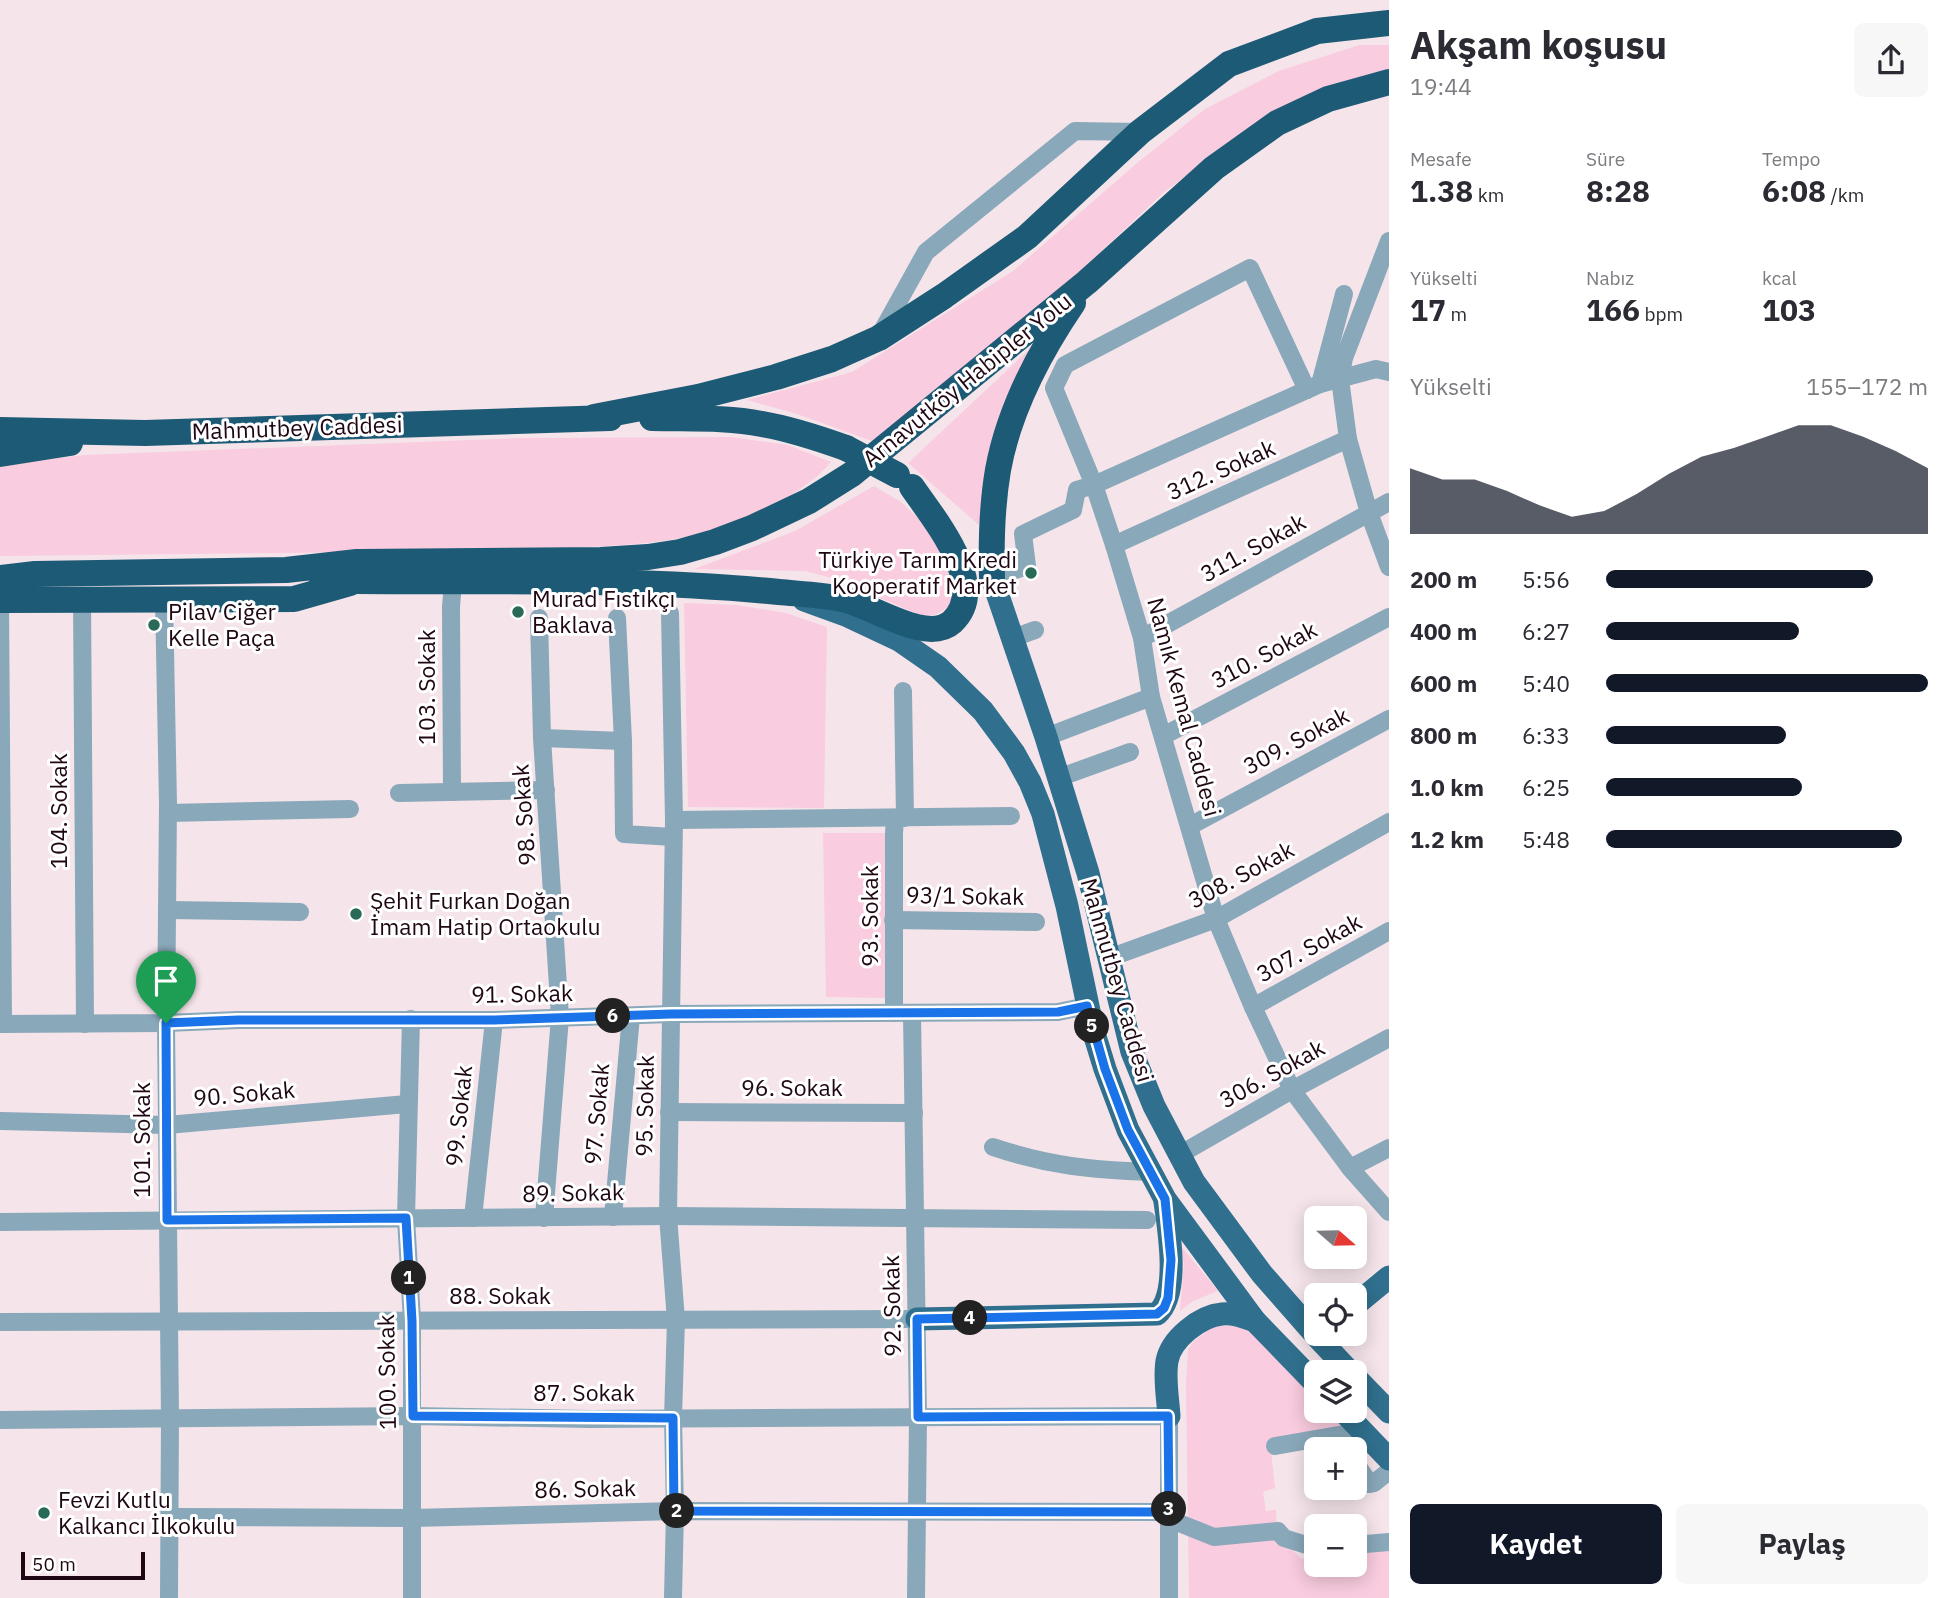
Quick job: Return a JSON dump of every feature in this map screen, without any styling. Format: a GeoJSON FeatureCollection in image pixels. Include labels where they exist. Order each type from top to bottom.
{"type":"FeatureCollection","features":[{"type":"Feature","properties":{"kind":"highway"},"geometry":{"type":"LineString","coordinates":[[594,418],[698,397],[776,377],[832,359],[879,338],[1027,237],[1140,132],[1229,64],[1317,31],[1389,23]]}},
{"type":"Feature","properties":{"kind":"highway","name":"Arnavutköy Habipler Yolu"},"geometry":{"type":"LineString","coordinates":[[286,570],[357,562],[496,562],[648,557],[680,552],[752,528],[809,501],[852,474],[1087,282],[1214,168],[1277,123],[1328,99],[1389,82]]}},
{"type":"Feature","properties":{"kind":"highway"},"geometry":{"type":"LineString","coordinates":[[992,578],[993,512],[998,470],[1007,435],[1033,370],[1087,282]]}},
{"type":"Feature","properties":{"kind":"highway"},"geometry":{"type":"LineString","coordinates":[[594,418],[717,419],[761,424],[809,435],[846,448],[904,481],[935,506],[955,526],[992,578]]}},
{"type":"Feature","properties":{"kind":"highway","name":"Mahmutbey Caddesi"},"geometry":{"type":"LineString","coordinates":[[0,430],[145,433],[594,418]]}},
{"type":"Feature","properties":{"kind":"highway"},"geometry":{"type":"LineString","coordinates":[[0,454],[145,433]]}},
{"type":"Feature","properties":{"kind":"highway"},"geometry":{"type":"LineString","coordinates":[[0,578],[286,570],[356,581],[710,586],[845,599],[906,624],[928,629],[942,628],[952,622],[960,611],[965,598],[965,582],[958,559],[944,532],[904,481]]}},
{"type":"Feature","properties":{"kind":"highway"},"geometry":{"type":"LineString","coordinates":[[453,582],[496,562]]}},
{"type":"Feature","properties":{"kind":"highway"},"geometry":{"type":"LineString","coordinates":[[0,571],[35,575]]}},
{"type":"Feature","properties":{"kind":"highway"},"geometry":{"type":"LineString","coordinates":[[0,600],[294,598],[356,581]]}},
{"type":"Feature","properties":{"kind":"main road","name":"Mahmutbey Caddesi"},"geometry":{"type":"LineString","coordinates":[[992,578],[1046,737],[1088,873],[1132,1052],[1154,1106],[1194,1182],[1262,1274],[1304,1317]]}},
{"type":"Feature","properties":{"kind":"main road","name":"Mahmutbey Caddesi"},"geometry":{"type":"LineString","coordinates":[[781,592],[848,616],[899,640],[939,667],[983,711],[1014,753],[1043,814],[1068,906],[1087,1006],[1105,1069],[1128,1130],[1165,1199],[1255,1321],[1304,1372]]}},
{"type":"Feature","properties":{"kind":"main road"},"geometry":{"type":"LineString","coordinates":[[917,1319],[1157,1314],[1164,1308],[1168,1298],[1171,1260],[1165,1199]]}},
{"type":"Feature","properties":{"kind":"main road"},"geometry":{"type":"LineString","coordinates":[[1367,1295],[1389,1277]]}},
{"type":"Feature","properties":{"kind":"main road"},"geometry":{"type":"LineString","coordinates":[[1168,1416],[1167,1359],[1180,1335],[1218,1314],[1232,1314],[1255,1321]]}},
{"type":"Feature","properties":{"kind":"main road","name":"Mahmutbey Caddesi"},"geometry":{"type":"LineString","coordinates":[[1330,1346],[1341,1360]]}},
{"type":"Feature","properties":{"kind":"main road"},"geometry":{"type":"LineString","coordinates":[[1367,1389],[1389,1412]]}},
{"type":"Feature","properties":{"kind":"main road"},"geometry":{"type":"LineString","coordinates":[[1354,1423],[1389,1460]]}},
{"type":"Feature","properties":{"kind":"street"},"geometry":{"type":"LineString","coordinates":[[879,338],[926,252],[1075,131],[1140,132]]}},
{"type":"Feature","properties":{"kind":"street"},"geometry":{"type":"LineString","coordinates":[[1389,241],[1344,358],[1340,379],[1348,439],[1368,513],[1389,567]]}},
{"type":"Feature","properties":{"kind":"street","name":"Namık Kemal Caddesi"},"geometry":{"type":"LineString","coordinates":[[1313,387],[1250,268],[1065,365],[1054,388],[1094,485],[1114,545],[1142,638],[1151,697],[1216,919],[1292,1090],[1350,1168],[1389,1212]]}},
{"type":"Feature","properties":{"kind":"street"},"geometry":{"type":"LineString","coordinates":[[1313,387],[1344,294]]}},
{"type":"Feature","properties":{"kind":"street"},"geometry":{"type":"LineString","coordinates":[[992,578],[1027,566],[1023,534],[1073,510],[1077,490],[1094,485],[1313,387],[1376,369],[1389,372]]}},
{"type":"Feature","properties":{"kind":"street","name":"312. Sokak"},"geometry":{"type":"LineString","coordinates":[[1114,545],[1348,439]]}},
{"type":"Feature","properties":{"kind":"street","name":"311. Sokak"},"geometry":{"type":"LineString","coordinates":[[1142,638],[1389,502]]}},
{"type":"Feature","properties":{"kind":"street","name":"103. Sokak"},"geometry":{"type":"LineString","coordinates":[[452,792],[453,582]]}},
{"type":"Feature","properties":{"kind":"street","name":"104. Sokak"},"geometry":{"type":"LineString","coordinates":[[82,598],[85,1024]]}},
{"type":"Feature","properties":{"kind":"street","name":"101. Sokak"},"geometry":{"type":"LineString","coordinates":[[164,598],[168,813],[166,1023],[169,1598]]}},
{"type":"Feature","properties":{"kind":"street"},"geometry":{"type":"LineString","coordinates":[[0,600],[1,1024]]}},
{"type":"Feature","properties":{"kind":"street","name":"95. Sokak"},"geometry":{"type":"LineString","coordinates":[[670,614],[673,828],[668,1216],[676,1320],[673,1598]]}},
{"type":"Feature","properties":{"kind":"street","name":"310. Sokak"},"geometry":{"type":"LineString","coordinates":[[1163,736],[1389,617]]}},
{"type":"Feature","properties":{"kind":"street","name":"98. Sokak"},"geometry":{"type":"LineString","coordinates":[[539,618],[542,738],[561,1017],[544,1218]]}},
{"type":"Feature","properties":{"kind":"street"},"geometry":{"type":"LineString","coordinates":[[617,618],[624,834],[673,828],[1011,816]]}},
{"type":"Feature","properties":{"kind":"street"},"geometry":{"type":"LineString","coordinates":[[1013,638],[1035,630]]}},
{"type":"Feature","properties":{"kind":"street","name":"93. Sokak"},"geometry":{"type":"LineString","coordinates":[[903,691],[900,818],[893,920],[903,1013]]}},
{"type":"Feature","properties":{"kind":"street"},"geometry":{"type":"LineString","coordinates":[[1046,737],[1151,697]]}},
{"type":"Feature","properties":{"kind":"street","name":"309. Sokak"},"geometry":{"type":"LineString","coordinates":[[1190,826],[1389,719]]}},
{"type":"Feature","properties":{"kind":"street"},"geometry":{"type":"LineString","coordinates":[[542,738],[623,741]]}},
{"type":"Feature","properties":{"kind":"street"},"geometry":{"type":"LineString","coordinates":[[1058,778],[1130,752]]}},
{"type":"Feature","properties":{"kind":"street"},"geometry":{"type":"LineString","coordinates":[[399,793],[546,790]]}},
{"type":"Feature","properties":{"kind":"street"},"geometry":{"type":"LineString","coordinates":[[168,813],[350,809]]}},
{"type":"Feature","properties":{"kind":"street","name":"308. Sokak"},"geometry":{"type":"LineString","coordinates":[[1109,958],[1216,919],[1389,822]]}},
{"type":"Feature","properties":{"kind":"street"},"geometry":{"type":"LineString","coordinates":[[167,910],[300,912]]}},
{"type":"Feature","properties":{"kind":"street","name":"93/1 Sokak"},"geometry":{"type":"LineString","coordinates":[[893,920],[1036,922]]}},
{"type":"Feature","properties":{"kind":"street","name":"307. Sokak"},"geometry":{"type":"LineString","coordinates":[[1253,1007],[1389,931]]}},
{"type":"Feature","properties":{"kind":"street","name":"91. Sokak"},"geometry":{"type":"LineString","coordinates":[[1,1024],[494,1020],[671,1014],[1058,1012],[1087,1006]]}},
{"type":"Feature","properties":{"kind":"street","name":"92. Sokak"},"geometry":{"type":"LineString","coordinates":[[903,1013],[914,1113],[918,1417],[916,1598]]}},
{"type":"Feature","properties":{"kind":"street","name":"97. Sokak"},"geometry":{"type":"LineString","coordinates":[[613,1217],[631,1016]]}},
{"type":"Feature","properties":{"kind":"street","name":"100. Sokak"},"geometry":{"type":"LineString","coordinates":[[411,1019],[406,1218],[412,1321],[412,1598]]}},
{"type":"Feature","properties":{"kind":"street","name":"99. Sokak"},"geometry":{"type":"LineString","coordinates":[[473,1218],[494,1020]]}},
{"type":"Feature","properties":{"kind":"street","name":"306. Sokak"},"geometry":{"type":"LineString","coordinates":[[1179,1154],[1389,1038]]}},
{"type":"Feature","properties":{"kind":"street","name":"90. Sokak"},"geometry":{"type":"LineString","coordinates":[[0,1121],[167,1125],[407,1104]]}},
{"type":"Feature","properties":{"kind":"street","name":"96. Sokak"},"geometry":{"type":"LineString","coordinates":[[669,1112],[914,1113]]}},
{"type":"Feature","properties":{"kind":"street"},"geometry":{"type":"LineString","coordinates":[[993,1147],[1055,1164],[1092,1170],[1151,1172]]}},
{"type":"Feature","properties":{"kind":"street"},"geometry":{"type":"LineString","coordinates":[[1350,1168],[1389,1148]]}},
{"type":"Feature","properties":{"kind":"street","name":"89. Sokak"},"geometry":{"type":"LineString","coordinates":[[0,1222],[668,1216],[1147,1220]]}},
{"type":"Feature","properties":{"kind":"street","name":"88. Sokak"},"geometry":{"type":"LineString","coordinates":[[0,1322],[917,1319]]}},
{"type":"Feature","properties":{"kind":"street","name":"87. Sokak"},"geometry":{"type":"LineString","coordinates":[[0,1420],[413,1416],[1168,1416]]}},
{"type":"Feature","properties":{"kind":"street"},"geometry":{"type":"LineString","coordinates":[[1168,1416],[1169,1598]]}},
{"type":"Feature","properties":{"kind":"street"},"geometry":{"type":"LineString","coordinates":[[1327,1437],[1344,1434],[1346,1437]]}},
{"type":"Feature","properties":{"kind":"street"},"geometry":{"type":"LineString","coordinates":[[1275,1446],[1304,1441]]}},
{"type":"Feature","properties":{"kind":"street"},"geometry":{"type":"LineString","coordinates":[[1367,1480],[1370,1484],[1389,1471]]}},
{"type":"Feature","properties":{"kind":"street","name":"86. Sokak"},"geometry":{"type":"LineString","coordinates":[[170,1517],[413,1518],[674,1511],[1169,1515]]}},
{"type":"Feature","properties":{"kind":"street"},"geometry":{"type":"LineString","coordinates":[[1169,1515],[1214,1537],[1278,1531],[1284,1538],[1304,1544]]}},
{"type":"Feature","properties":{"kind":"street"},"geometry":{"type":"LineString","coordinates":[[1367,1544],[1389,1542]]}},
{"type":"Feature","properties":{"kind":"shaded area"},"geometry":{"type":"Polygon","coordinates":[[[1359,45],[1389,45],[1389,72],[1237,137],[1163,193],[1069,282],[872,441],[797,414],[747,400],[852,372],[1013,271],[1137,163],[1205,109],[1279,71],[1359,45]]]}},
{"type":"Feature","properties":{"kind":"shaded area"},"geometry":{"type":"Polygon","coordinates":[[[1034,345],[987,473],[979,525],[908,463],[1034,345]]]}},
{"type":"Feature","properties":{"kind":"shaded area"},"geometry":{"type":"Polygon","coordinates":[[[731,437],[788,445],[831,462],[797,491],[724,528],[655,542],[479,551],[0,556],[0,465],[85,455],[522,438],[731,437]]]}},
{"type":"Feature","properties":{"kind":"shaded area"},"geometry":{"type":"Polygon","coordinates":[[[874,486],[901,502],[934,533],[953,567],[953,602],[939,613],[922,616],[836,579],[805,571],[694,569],[795,531],[874,486]]]}},
{"type":"Feature","properties":{"kind":"shaded area"},"geometry":{"type":"Polygon","coordinates":[[[684,603],[737,605],[786,613],[827,627],[824,808],[688,807],[684,603]]]}},
{"type":"Feature","properties":{"kind":"shaded area"},"geometry":{"type":"Polygon","coordinates":[[[823,833],[887,833],[889,998],[826,997],[823,833]]]}},
{"type":"Feature","properties":{"kind":"shaded area"},"geometry":{"type":"Polygon","coordinates":[[[1181,1246],[1218,1291],[1193,1301],[1180,1311],[1184,1264],[1181,1246]]]}},
{"type":"Feature","properties":{"kind":"shaded area"},"geometry":{"type":"Polygon","coordinates":[[[1241,1325],[1262,1337],[1304,1383],[1304,1423],[1340,1423],[1344,1427],[1270,1441],[1275,1488],[1263,1492],[1266,1511],[1276,1510],[1277,1536],[1304,1559],[1304,1577],[1367,1577],[1367,1548],[1389,1545],[1389,1598],[1189,1598],[1186,1384],[1188,1349],[1214,1326],[1241,1325]]]}},
{"type":"Feature","properties":{"kind":"place","name":"Türkiye Tarım Kredi Kooperatif Market"},"geometry":{"type":"Point","coordinates":[1031,573]}},
{"type":"Feature","properties":{"kind":"place","name":"Murad Fıstıkçı Baklava"},"geometry":{"type":"Point","coordinates":[518,612]}},
{"type":"Feature","properties":{"kind":"place","name":"Pilav Ciğer Kelle Paça"},"geometry":{"type":"Point","coordinates":[154,625]}},
{"type":"Feature","properties":{"kind":"place","name":"Şehit Furkan Doğan İmam Hatip Ortaokulu"},"geometry":{"type":"Point","coordinates":[356,914]}},
{"type":"Feature","properties":{"kind":"place","name":"Fevzi Kutlu Kalkancı İlkokulu"},"geometry":{"type":"Point","coordinates":[44,1513]}},
{"type":"Feature","properties":{"kind":"route"},"geometry":{"type":"LineString","coordinates":[[1087,1006],[1105,1069],[1128,1130],[1165,1199],[1171,1260],[1168,1298],[1164,1308],[1157,1314],[1148,1315],[917,1319],[918,1417],[1168,1416],[1169,1512],[674,1511],[673,1418],[413,1416],[412,1321],[406,1218],[167,1220],[166,1023],[238,1020],[494,1020],[671,1014],[1058,1012],[1087,1006]]}}]}
